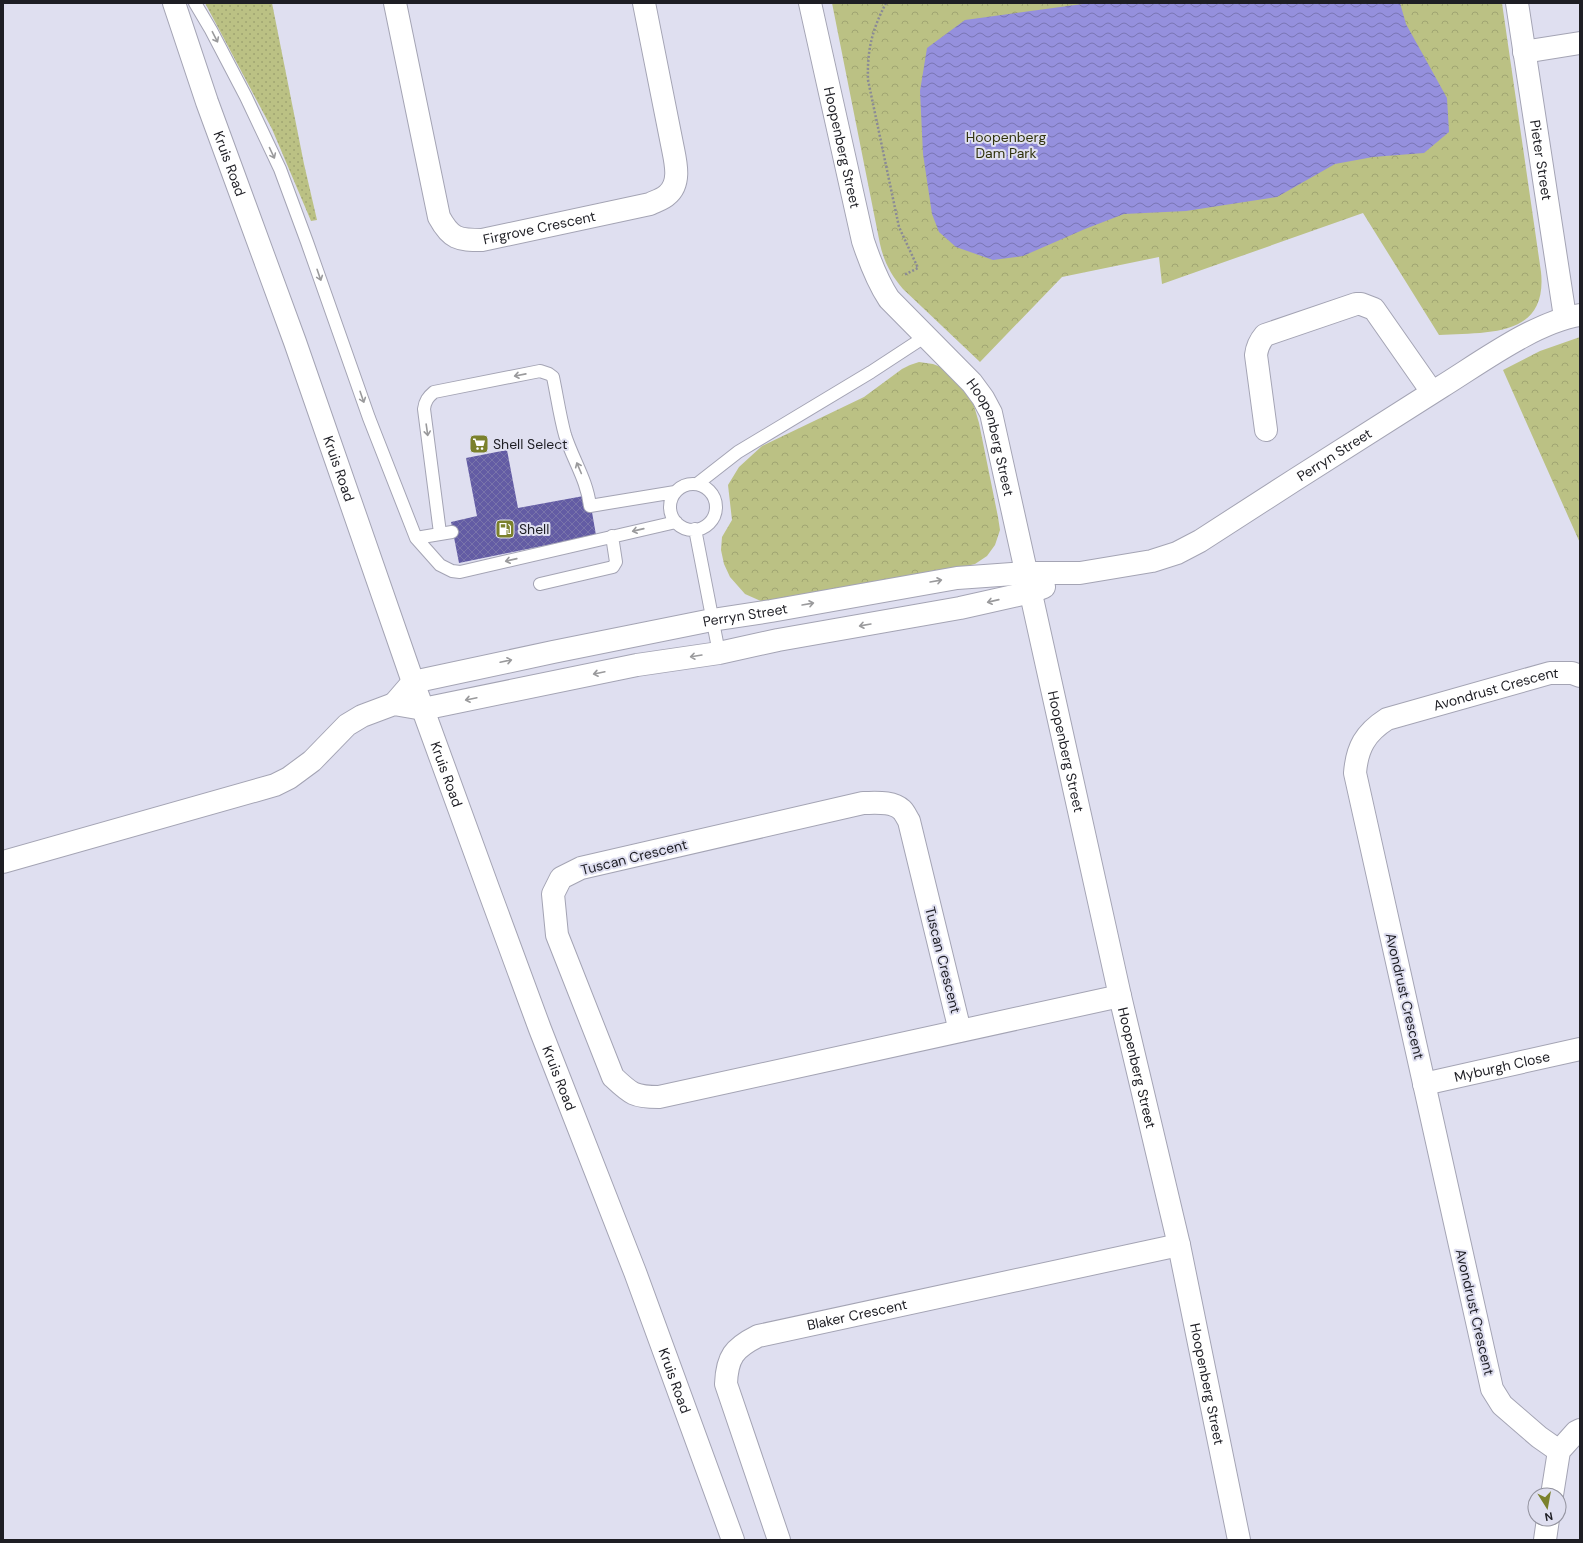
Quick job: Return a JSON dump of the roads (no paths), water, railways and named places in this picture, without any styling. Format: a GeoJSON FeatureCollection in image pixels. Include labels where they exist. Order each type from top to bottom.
{"type":"FeatureCollection","features":[{"type":"Feature","properties":{"kind":"street","name":"Kruis Road"},"geometry":{"type":"LineString","coordinates":[[174,3],[207,102],[295,342],[413,682],[540,1029],[635,1272],[733,1540]]}},
{"type":"Feature","properties":{"kind":"street","name":"Firgrove Crescent"},"geometry":{"type":"LineString","coordinates":[[395,3],[439,217],[445,228],[453,236],[467,240],[482,240],[650,204],[667,195],[676,183],[676,166],[644,3]]}},
{"type":"Feature","properties":{"kind":"street","name":"Hoopenberg Street"},"geometry":{"type":"LineString","coordinates":[[810,3],[863,241],[872,268],[881,287],[889,299],[972,382],[983,398],[991,414],[1120,996],[1179,1245],[1239,1540]]}},
{"type":"Feature","properties":{"kind":"street","name":"Pieter Street"},"geometry":{"type":"LineString","coordinates":[[1517,3],[1524,52],[1572,316]]}},
{"type":"Feature","properties":{"kind":"street"},"geometry":{"type":"LineString","coordinates":[[1524,52],[1580,43]]}},
{"type":"Feature","properties":{"kind":"street"},"geometry":{"type":"LineString","coordinates":[[1266,430],[1256,355],[1260,340],[1265,335],[1356,304],[1361,304],[1374,309],[1432,392]]}},
{"type":"Feature","properties":{"kind":"street","name":"Perryn Street"},"geometry":{"type":"LineString","coordinates":[[424,709],[637,665],[718,653],[778,640],[923,615],[1029,582],[1152,561],[1177,553],[1200,541],[1358,438],[1518,339],[1572,316]]}},
{"type":"Feature","properties":{"kind":"street","name":"Perryn Street"},"geometry":{"type":"LineString","coordinates":[[413,682],[461,670],[712,620],[956,578],[1029,582]]}},
{"type":"Feature","properties":{"kind":"street","name":"Avondrust Crescent"},"geometry":{"type":"LineString","coordinates":[[1559,1451],[1520,1421],[1502,1404],[1492,1389],[1356,773],[1357,757],[1363,742],[1377,725],[1387,719],[1550,673],[1572,673],[1580,676]]}},
{"type":"Feature","properties":{"kind":"street"},"geometry":{"type":"LineString","coordinates":[[3,862],[275,785],[289,778],[312,761],[347,725],[362,716],[394,704],[413,682]]}},
{"type":"Feature","properties":{"kind":"street"},"geometry":{"type":"LineString","coordinates":[[394,704],[424,709]]}},
{"type":"Feature","properties":{"kind":"street","name":"Tuscan Crescent"},"geometry":{"type":"LineString","coordinates":[[960,1031],[909,822],[903,810],[892,805],[863,803],[581,868],[561,878],[553,894],[557,935],[613,1077],[629,1092],[641,1097],[660,1097],[1120,996]]}},
{"type":"Feature","properties":{"kind":"street","name":"Myburgh Close"},"geometry":{"type":"LineString","coordinates":[[1424,1084],[1580,1049]]}},
{"type":"Feature","properties":{"kind":"street","name":"Blaker Crescent"},"geometry":{"type":"LineString","coordinates":[[779,1540],[726,1384],[727,1369],[732,1356],[743,1344],[758,1336],[1179,1245]]}},
{"type":"Feature","properties":{"kind":"street"},"geometry":{"type":"LineString","coordinates":[[1553,1487],[1559,1451],[1576,1432],[1580,1430]]}},
{"type":"Feature","properties":{"kind":"street"},"geometry":{"type":"LineString","coordinates":[[1545,1540],[1547,1527]]}},
{"type":"Feature","properties":{"kind":"lane"},"geometry":{"type":"LineString","coordinates":[[195,3],[246,96],[280,169],[369,418],[416,538],[440,565],[452,571],[460,572],[676,522]]}},
{"type":"Feature","properties":{"kind":"lane"},"geometry":{"type":"LineString","coordinates":[[697,484],[710,491],[714,497],[716,512],[712,519],[702,528],[695,529],[682,526],[676,522],[671,510],[672,498],[676,492],[684,486],[697,484],[738,452],[871,372],[926,336]]}},
{"type":"Feature","properties":{"kind":"lane"},"geometry":{"type":"LineString","coordinates":[[416,538],[446,532],[424,409],[428,397],[434,392],[540,371],[553,377],[565,436],[583,478],[589,495],[590,506],[676,492]]}},
{"type":"Feature","properties":{"kind":"lane"},"geometry":{"type":"LineString","coordinates":[[695,529],[718,653]]}},
{"type":"Feature","properties":{"kind":"lane"},"geometry":{"type":"LineString","coordinates":[[540,584],[613,567],[616,562],[612,536]]}},
{"type":"Feature","properties":{"kind":"water"},"geometry":{"type":"Polygon","coordinates":[[[1090,3],[1400,3],[1406,24],[1447,98],[1449,132],[1424,153],[1373,157],[1335,164],[1277,197],[1186,211],[1124,214],[1023,256],[993,260],[956,247],[939,232],[932,214],[923,154],[920,91],[927,48],[965,20],[1090,3]]]}},
{"type":"Feature","properties":{"kind":"place","name":"Shell Select"},"geometry":{"type":"Point","coordinates":[479,444]}},
{"type":"Feature","properties":{"kind":"place","name":"Shell"},"geometry":{"type":"Point","coordinates":[505,529]}},
{"type":"Feature","properties":{"kind":"park label","name":"Hoopenberg Dam Park"},"geometry":{"type":"Point","coordinates":[1006,146]}}]}
